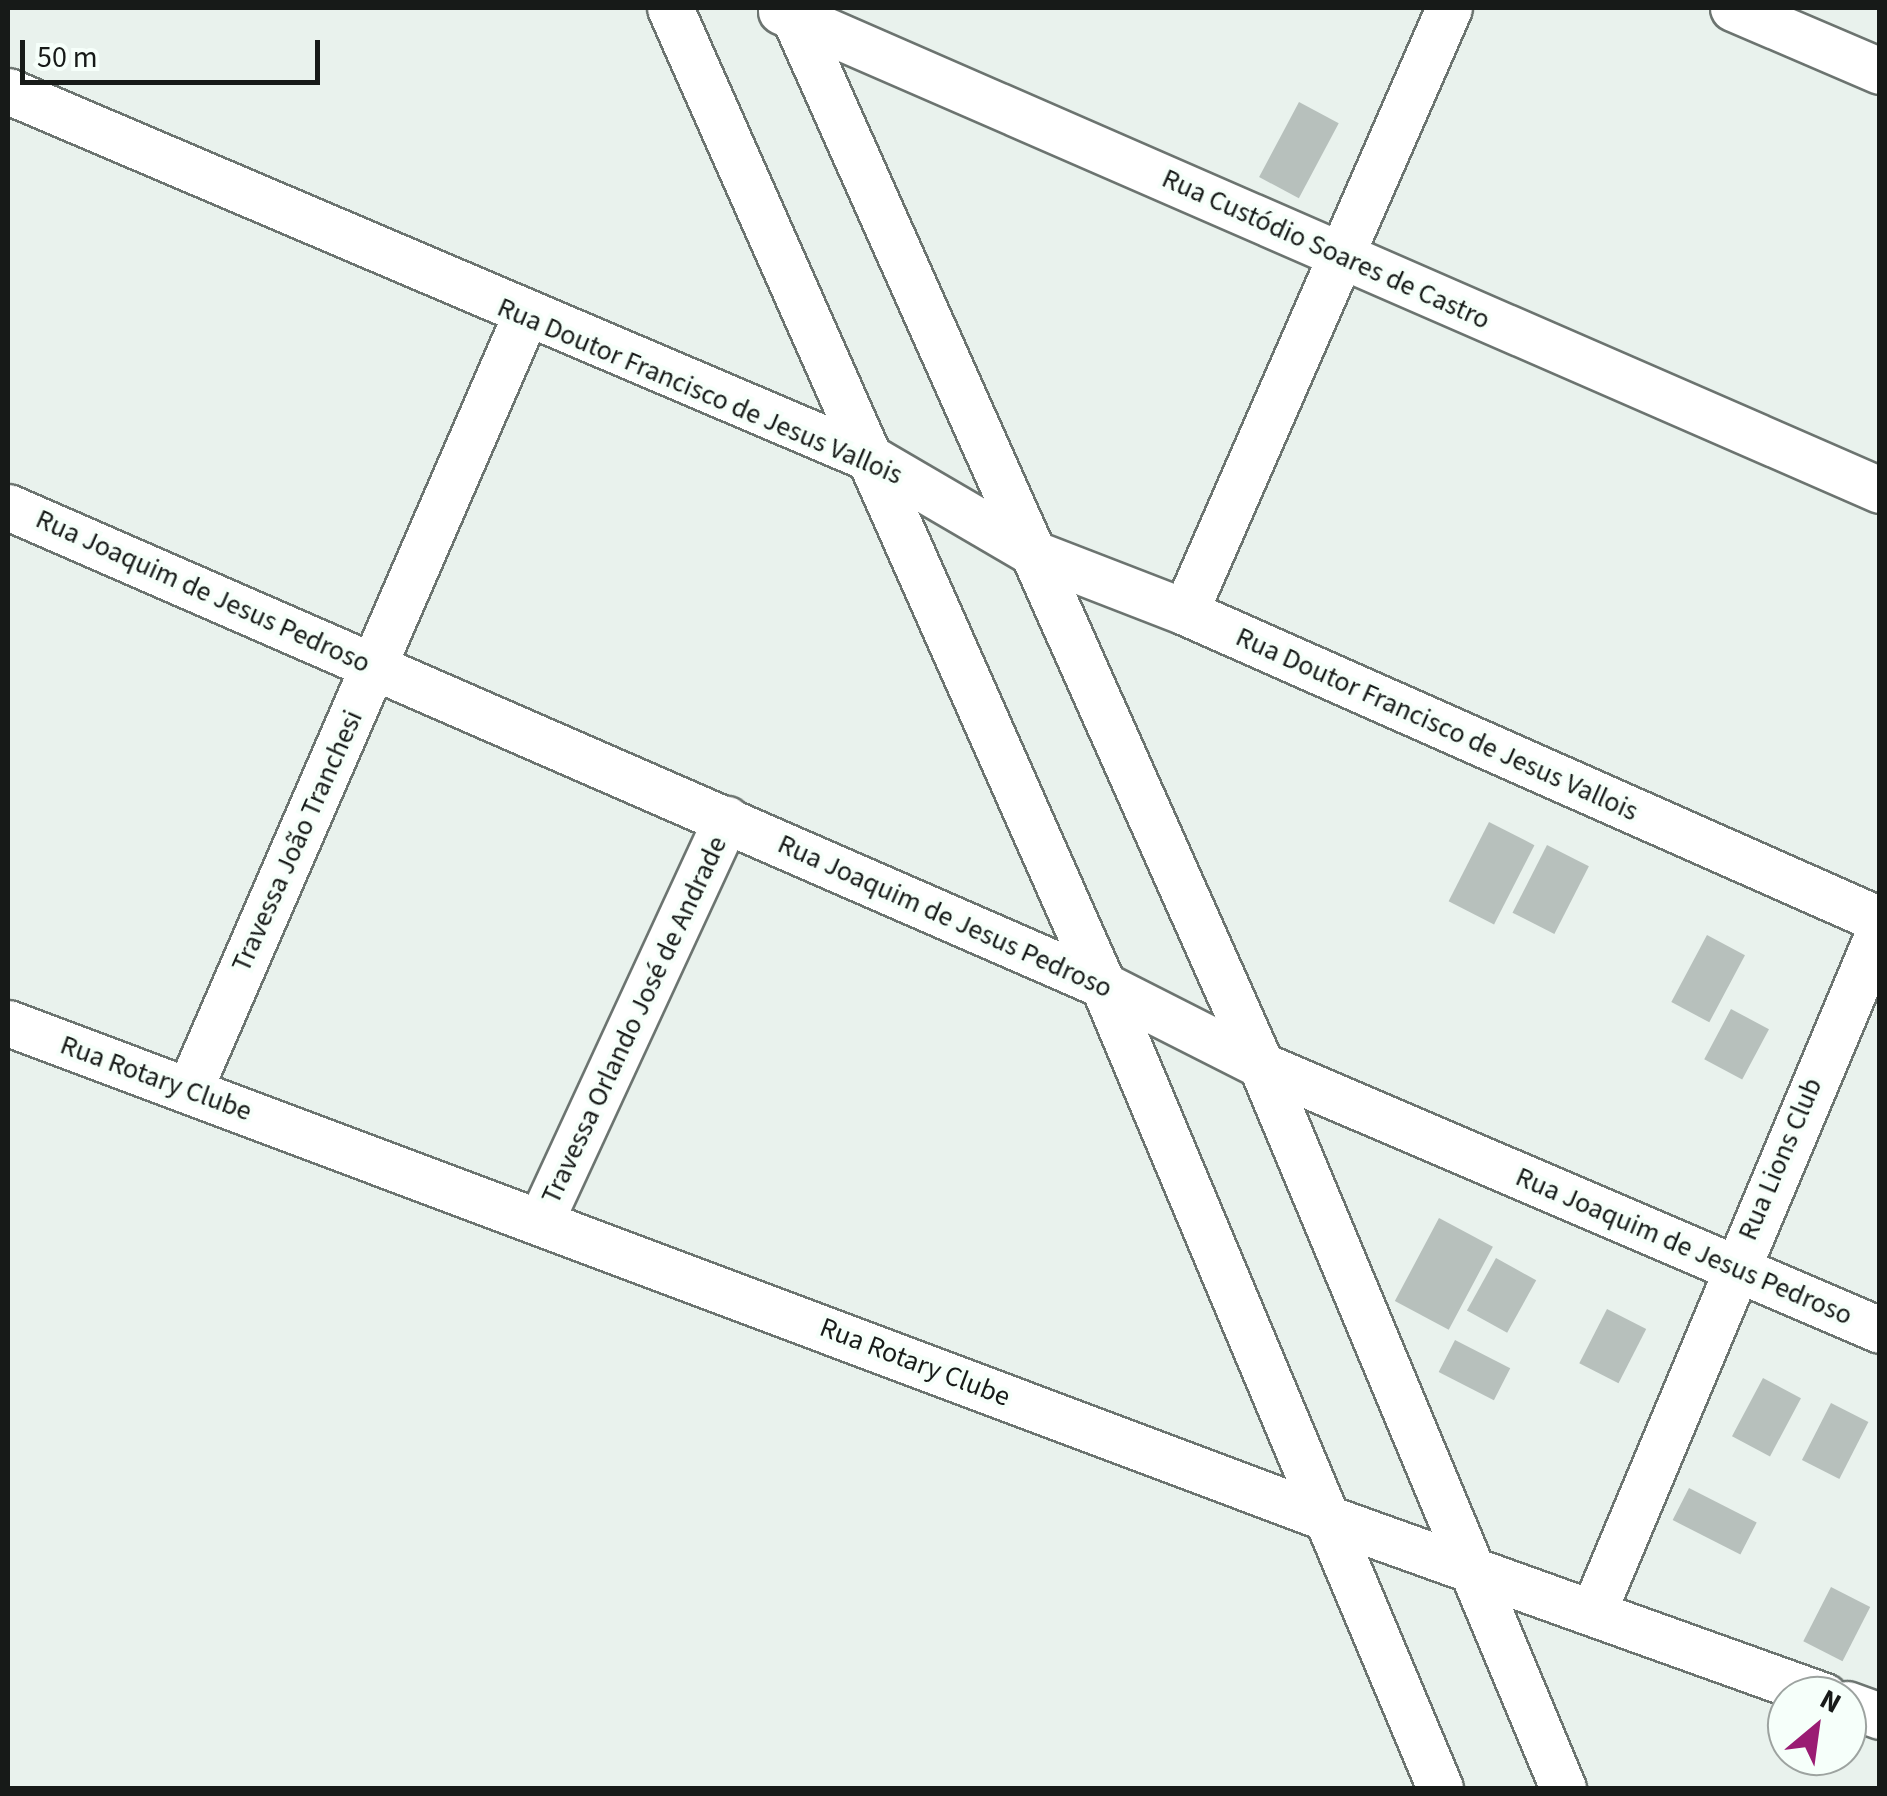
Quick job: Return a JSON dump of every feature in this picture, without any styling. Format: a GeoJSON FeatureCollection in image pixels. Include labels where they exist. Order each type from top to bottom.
{"type":"FeatureCollection","features":[{"type":"Feature","properties":{"kind":"street"},"geometry":{"type":"LineString","coordinates":[[670,8],[874,460],[1103,985],[1440,1788]]}},
{"type":"Feature","properties":{"kind":"street"},"geometry":{"type":"LineString","coordinates":[[1185,612],[1449,8]]}},
{"type":"Feature","properties":{"kind":"street"},"geometry":{"type":"LineString","coordinates":[[1733,8],[1880,71]]}},
{"type":"Feature","properties":{"kind":"street"},"geometry":{"type":"LineString","coordinates":[[785,10],[1261,1065],[1563,1788]]}},
{"type":"Feature","properties":{"kind":"street","name":"Rua Custódio Soares de Castro"},"geometry":{"type":"LineString","coordinates":[[785,10],[1880,490]]}},
{"type":"Feature","properties":{"kind":"street","name":"Rua Doutor Francisco de Jesus Vallois"},"geometry":{"type":"LineString","coordinates":[[8,92],[525,316],[874,460],[1033,553],[1185,612],[1880,920]]}},
{"type":"Feature","properties":{"kind":"street","name":"Travessa João Tranchesi"},"geometry":{"type":"LineString","coordinates":[[189,1090],[525,316]]}},
{"type":"Feature","properties":{"kind":"street","name":"Rua Joaquim de Jesus Pedroso"},"geometry":{"type":"LineString","coordinates":[[8,507],[1103,985],[1261,1065],[1880,1330]]}},
{"type":"Feature","properties":{"kind":"street","name":"Travessa Orlando José de Andrade"},"geometry":{"type":"LineString","coordinates":[[542,1220],[726,819]]}},
{"type":"Feature","properties":{"kind":"street","name":"Rua Lions Club"},"geometry":{"type":"LineString","coordinates":[[1593,1612],[1733,1266],[1880,929]]}},
{"type":"Feature","properties":{"kind":"street","name":"Rua Rotary Clube"},"geometry":{"type":"LineString","coordinates":[[8,1023],[542,1220],[1330,1519],[1769,1676]]}},
{"type":"Feature","properties":{"kind":"building"},"geometry":{"type":"Polygon","coordinates":[[[1299,102],[1339,123],[1299,198],[1259,177],[1299,102]]]}},
{"type":"Feature","properties":{"kind":"building"},"geometry":{"type":"Polygon","coordinates":[[[1489,822],[1534,845],[1494,924],[1449,901],[1489,822]]]}},
{"type":"Feature","properties":{"kind":"building"},"geometry":{"type":"Polygon","coordinates":[[[1547,845],[1589,866],[1554,934],[1512,913],[1547,845]]]}},
{"type":"Feature","properties":{"kind":"building"},"geometry":{"type":"Polygon","coordinates":[[[1707,935],[1745,955],[1709,1022],[1671,1002],[1707,935]]]}},
{"type":"Feature","properties":{"kind":"building"},"geometry":{"type":"Polygon","coordinates":[[[1731,1009],[1769,1029],[1742,1080],[1704,1059],[1731,1009]]]}},
{"type":"Feature","properties":{"kind":"building"},"geometry":{"type":"Polygon","coordinates":[[[1439,1218],[1493,1247],[1449,1330],[1395,1301],[1439,1218]]]}},
{"type":"Feature","properties":{"kind":"building"},"geometry":{"type":"Polygon","coordinates":[[[1496,1258],[1536,1280],[1507,1333],[1467,1310],[1496,1258]]]}},
{"type":"Feature","properties":{"kind":"building"},"geometry":{"type":"Polygon","coordinates":[[[1607,1309],[1646,1329],[1619,1383],[1579,1363],[1607,1309]]]}},
{"type":"Feature","properties":{"kind":"building"},"geometry":{"type":"Polygon","coordinates":[[[1455,1340],[1510,1368],[1494,1400],[1439,1372],[1455,1340]]]}},
{"type":"Feature","properties":{"kind":"building"},"geometry":{"type":"Polygon","coordinates":[[[1763,1378],[1801,1398],[1770,1456],[1732,1436],[1763,1378]]]}},
{"type":"Feature","properties":{"kind":"building"},"geometry":{"type":"Polygon","coordinates":[[[1831,1403],[1868,1422],[1839,1479],[1802,1460],[1831,1403]]]}},
{"type":"Feature","properties":{"kind":"building"},"geometry":{"type":"Polygon","coordinates":[[[1689,1488],[1757,1523],[1740,1555],[1673,1520],[1689,1488]]]}},
{"type":"Feature","properties":{"kind":"building"},"geometry":{"type":"Polygon","coordinates":[[[1831,1587],[1870,1607],[1843,1661],[1803,1641],[1831,1587]]]}}]}
